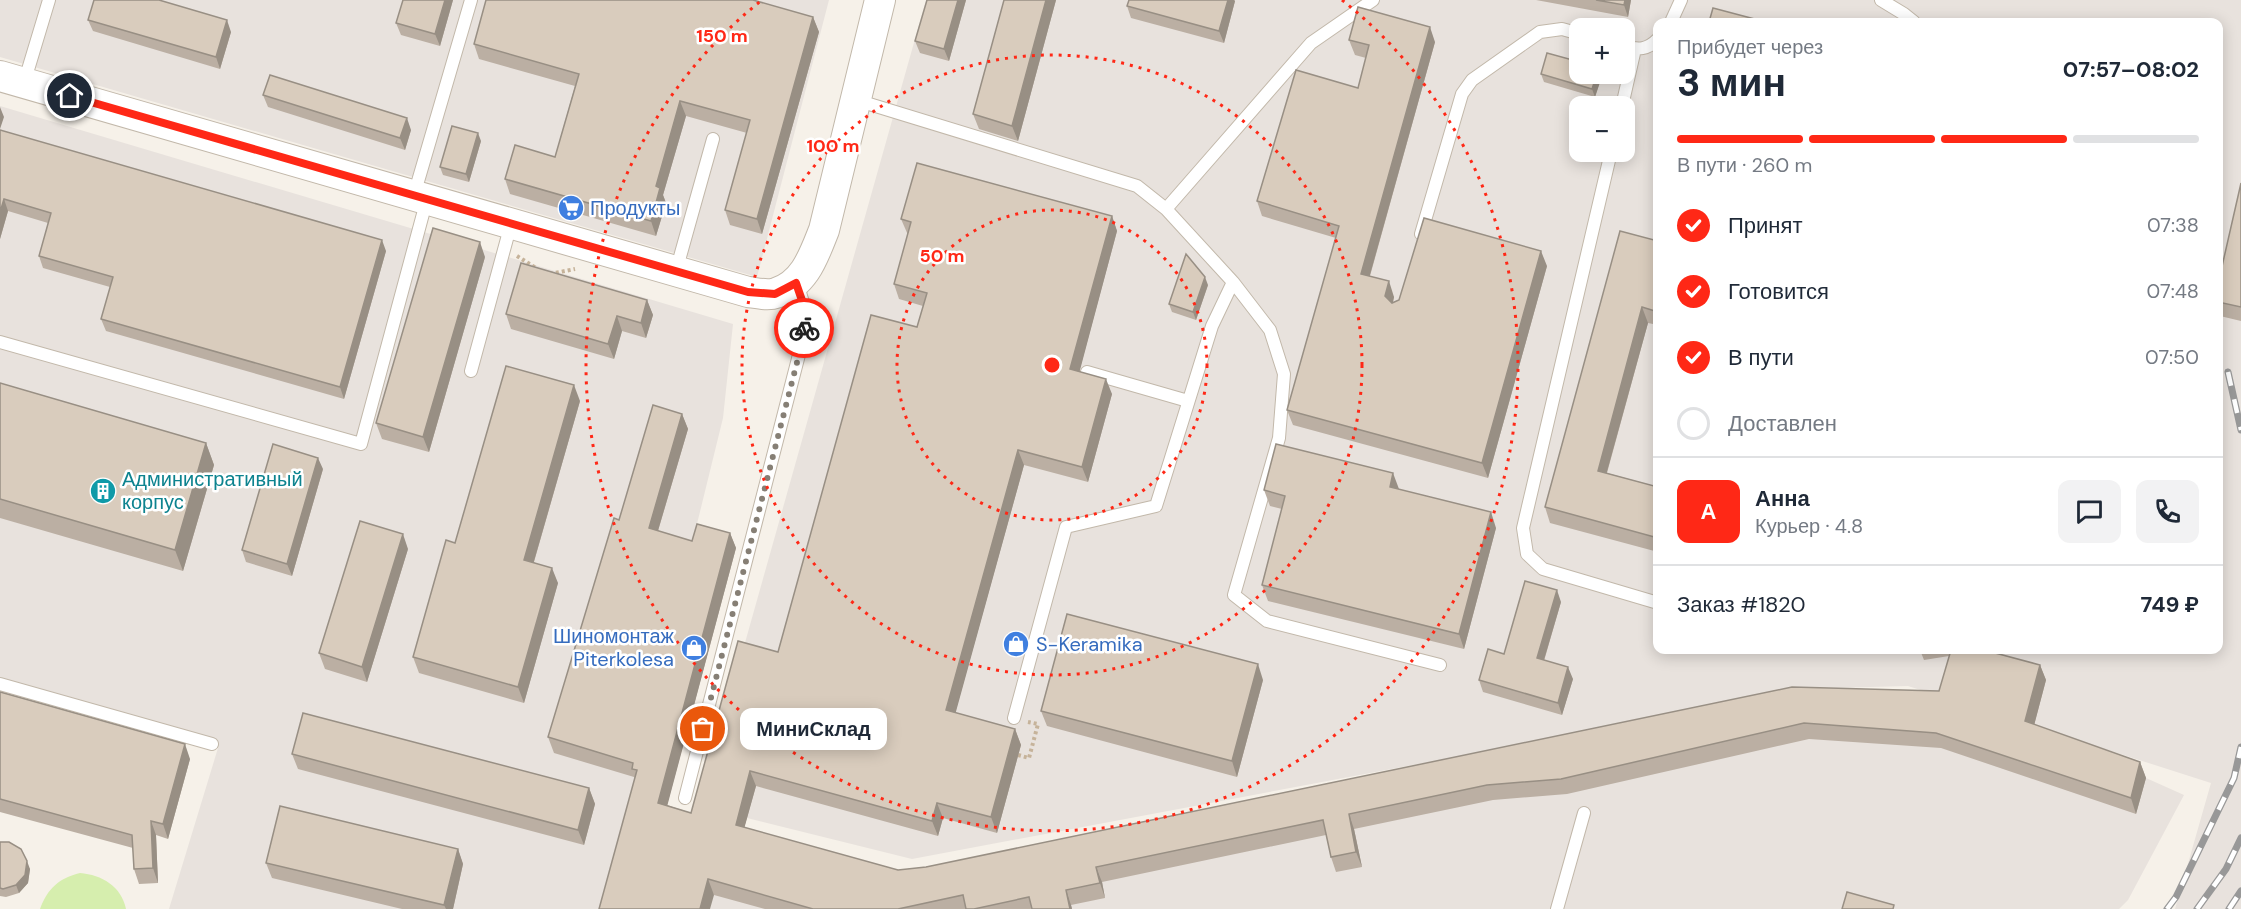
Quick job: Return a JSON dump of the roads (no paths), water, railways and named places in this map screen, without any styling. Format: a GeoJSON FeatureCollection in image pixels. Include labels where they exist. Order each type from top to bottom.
{"type":"FeatureCollection","features":[{"type":"Feature","properties":{"kind":"street"},"geometry":{"type":"LineString","coordinates":[[12,79],[420,197],[508,235],[676,271],[748,292],[775,294],[796,283],[813,259],[824,230],[880,0]]}},
{"type":"Feature","properties":{"kind":"lane"},"geometry":{"type":"LineString","coordinates":[[12,79],[49,0]]}},
{"type":"Feature","properties":{"kind":"lane"},"geometry":{"type":"LineString","coordinates":[[0,342],[361,444],[420,197],[471,0]]}},
{"type":"Feature","properties":{"kind":"lane"},"geometry":{"type":"LineString","coordinates":[[1166,209],[1311,43],[1373,0]]}},
{"type":"Feature","properties":{"kind":"lane"},"geometry":{"type":"LineString","coordinates":[[1673,18],[1681,0]]}},
{"type":"Feature","properties":{"kind":"lane"},"geometry":{"type":"LineString","coordinates":[[1881,0],[1909,18]]}},
{"type":"Feature","properties":{"kind":"lane"},"geometry":{"type":"LineString","coordinates":[[1419,242],[1462,94],[1472,80],[1540,32],[1562,29],[1569,31]]}},
{"type":"Feature","properties":{"kind":"lane"},"geometry":{"type":"LineString","coordinates":[[1635,47],[1650,47],[1653,44]]}},
{"type":"Feature","properties":{"kind":"lane"},"geometry":{"type":"LineString","coordinates":[[856,100],[1137,186],[1166,209],[1233,282],[1270,330],[1284,374],[1279,438],[1234,595],[1267,621],[1440,665]]}},
{"type":"Feature","properties":{"kind":"lane"},"geometry":{"type":"LineString","coordinates":[[676,271],[713,139]]}},
{"type":"Feature","properties":{"kind":"lane"},"geometry":{"type":"LineString","coordinates":[[1609,162],[1523,528],[1527,554],[1543,569],[1653,602]]}},
{"type":"Feature","properties":{"kind":"lane"},"geometry":{"type":"LineString","coordinates":[[471,371],[508,235]]}},
{"type":"Feature","properties":{"kind":"lane"},"geometry":{"type":"LineString","coordinates":[[1014,718],[1066,526],[1155,506],[1212,326],[1233,282]]}},
{"type":"Feature","properties":{"kind":"lane"},"geometry":{"type":"LineString","coordinates":[[685,798],[802,343],[806,312],[796,283]]}},
{"type":"Feature","properties":{"kind":"lane"},"geometry":{"type":"LineString","coordinates":[[1087,372],[1188,401]]}},
{"type":"Feature","properties":{"kind":"lane"},"geometry":{"type":"LineString","coordinates":[[0,684],[212,744]]}},
{"type":"Feature","properties":{"kind":"lane"},"geometry":{"type":"LineString","coordinates":[[1557,909],[1584,813]]}},
{"type":"Feature","properties":{"kind":"railway"},"geometry":{"type":"LineString","coordinates":[[2228,372],[2241,430]]}},
{"type":"Feature","properties":{"kind":"railway"},"geometry":{"type":"LineString","coordinates":[[2167,909],[2176,897],[2234,778],[2241,747]]}},
{"type":"Feature","properties":{"kind":"railway"},"geometry":{"type":"LineString","coordinates":[[2197,909],[2226,869],[2241,838]]}},
{"type":"Feature","properties":{"kind":"railway"},"geometry":{"type":"LineString","coordinates":[[2229,909],[2241,891]]}},
{"type":"Feature","properties":{"kind":"place","name":"Продукты"},"geometry":{"type":"Point","coordinates":[571,208]}},
{"type":"Feature","properties":{"kind":"place","name":"Административный корпус"},"geometry":{"type":"Point","coordinates":[103,491]}},
{"type":"Feature","properties":{"kind":"place","name":"S-Keramika"},"geometry":{"type":"Point","coordinates":[1016,644]}},
{"type":"Feature","properties":{"kind":"place","name":"Шиномонтаж Piterkolesa"},"geometry":{"type":"Point","coordinates":[694,648]}},
{"type":"Feature","properties":{"kind":"place","name":"МиниСклад"},"geometry":{"type":"Point","coordinates":[703,729]}}]}
